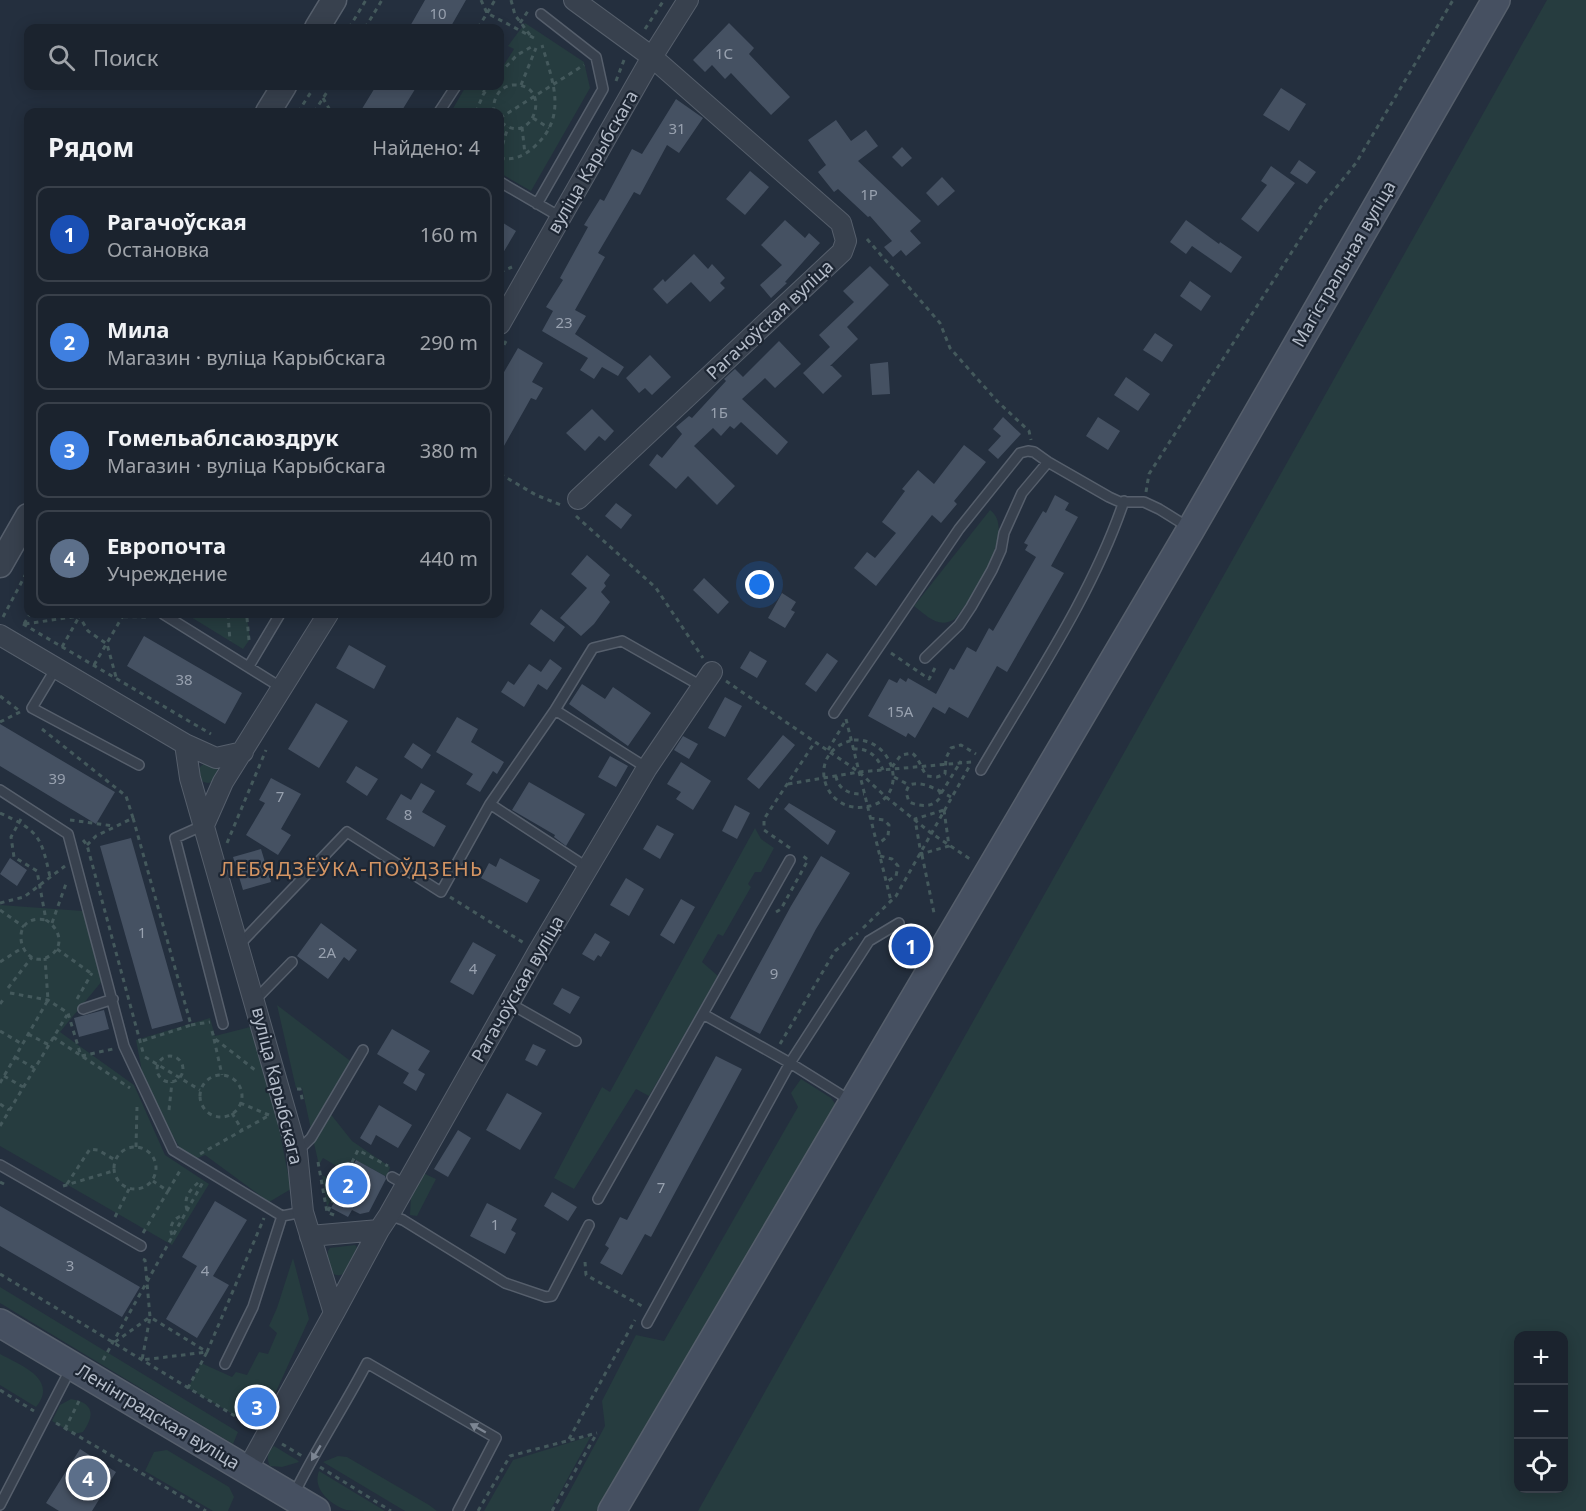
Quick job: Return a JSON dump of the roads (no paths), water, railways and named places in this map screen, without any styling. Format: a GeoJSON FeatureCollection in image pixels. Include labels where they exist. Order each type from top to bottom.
{"type":"FeatureCollection","features":[{"type":"Feature","properties":{"kind":"main road","name":"Магістральная вуліца"},"geometry":{"type":"LineString","coordinates":[[612,1511],[1191,529],[1496,0]]}},
{"type":"Feature","properties":{"kind":"main road","name":"Ленінградская вуліца"},"geometry":{"type":"LineString","coordinates":[[0,1323],[316,1511]]}},
{"type":"Feature","properties":{"kind":"street"},"geometry":{"type":"LineString","coordinates":[[319,24],[334,0]]}},
{"type":"Feature","properties":{"kind":"street","name":"Рагачоўская вуліца"},"geometry":{"type":"LineString","coordinates":[[570,505],[842,252],[846,241],[841,223],[652,57],[574,0]]}},
{"type":"Feature","properties":{"kind":"street","name":"вуліца Карыбскага"},"geometry":{"type":"LineString","coordinates":[[504,317],[652,57],[688,0]]}},
{"type":"Feature","properties":{"kind":"street"},"geometry":{"type":"LineString","coordinates":[[270,108],[282,90]]}},
{"type":"Feature","properties":{"kind":"street"},"geometry":{"type":"LineString","coordinates":[[0,565],[24,523]]}},
{"type":"Feature","properties":{"kind":"street"},"geometry":{"type":"LineString","coordinates":[[204,825],[224,783],[326,618]]}},
{"type":"Feature","properties":{"kind":"street"},"geometry":{"type":"LineString","coordinates":[[0,635],[186,744],[216,758],[224,766],[224,783],[214,791],[203,791],[193,784],[190,778],[195,761],[206,756],[216,758],[243,752]]}},
{"type":"Feature","properties":{"kind":"street","name":"Рагачоўская вуліца"},"geometry":{"type":"LineString","coordinates":[[334,1313],[384,1222],[398,1180],[509,1003],[646,768],[708,679]]}},
{"type":"Feature","properties":{"kind":"street","name":"вуліца Карыбскага"},"geometry":{"type":"LineString","coordinates":[[186,744],[190,778],[238,945],[304,1145],[303,1212],[334,1313]]}},
{"type":"Feature","properties":{"kind":"street"},"geometry":{"type":"LineString","coordinates":[[310,1236],[384,1222]]}},
{"type":"Feature","properties":{"kind":"street"},"geometry":{"type":"LineString","coordinates":[[247,1470],[334,1313]]}},
{"type":"Feature","properties":{"kind":"lane"},"geometry":{"type":"LineString","coordinates":[[537,204],[603,89],[596,57],[541,14]]}},
{"type":"Feature","properties":{"kind":"lane"},"geometry":{"type":"LineString","coordinates":[[442,108],[453,90]]}},
{"type":"Feature","properties":{"kind":"lane"},"geometry":{"type":"LineString","coordinates":[[504,184],[562,218]]}},
{"type":"Feature","properties":{"kind":"lane"},"geometry":{"type":"LineString","coordinates":[[834,713],[959,529],[1020,453],[1034,452],[1109,497],[1120,502],[1144,502],[1191,529]]}},
{"type":"Feature","properties":{"kind":"lane"},"geometry":{"type":"LineString","coordinates":[[925,658],[959,625],[971,607],[1001,550],[1004,533],[1022,493],[1048,462]]}},
{"type":"Feature","properties":{"kind":"lane"},"geometry":{"type":"LineString","coordinates":[[981,770],[1089,587],[1116,528],[1124,501]]}},
{"type":"Feature","properties":{"kind":"lane"},"geometry":{"type":"LineString","coordinates":[[170,618],[282,688]]}},
{"type":"Feature","properties":{"kind":"lane"},"geometry":{"type":"LineString","coordinates":[[249,666],[278,618]]}},
{"type":"Feature","properties":{"kind":"lane"},"geometry":{"type":"LineString","coordinates":[[238,945],[347,832],[441,892],[490,804],[555,711],[593,648],[622,641],[708,679]]}},
{"type":"Feature","properties":{"kind":"lane"},"geometry":{"type":"LineString","coordinates":[[56,668],[32,708],[139,765]]}},
{"type":"Feature","properties":{"kind":"lane"},"geometry":{"type":"LineString","coordinates":[[555,711],[646,768]]}},
{"type":"Feature","properties":{"kind":"lane"},"geometry":{"type":"LineString","coordinates":[[0,790],[69,834],[124,1046],[173,1150],[192,1157],[282,1216],[303,1212]]}},
{"type":"Feature","properties":{"kind":"lane"},"geometry":{"type":"LineString","coordinates":[[490,804],[588,868]]}},
{"type":"Feature","properties":{"kind":"lane"},"geometry":{"type":"LineString","coordinates":[[204,825],[175,838],[223,1024]]}},
{"type":"Feature","properties":{"kind":"lane"},"geometry":{"type":"LineString","coordinates":[[598,1199],[790,860]]}},
{"type":"Feature","properties":{"kind":"lane"},"geometry":{"type":"LineString","coordinates":[[647,1323],[790,1063],[869,941],[899,923]]}},
{"type":"Feature","properties":{"kind":"lane"},"geometry":{"type":"LineString","coordinates":[[255,1000],[292,962]]}},
{"type":"Feature","properties":{"kind":"lane"},"geometry":{"type":"LineString","coordinates":[[83,1009],[113,999]]}},
{"type":"Feature","properties":{"kind":"lane"},"geometry":{"type":"LineString","coordinates":[[509,1003],[576,1041]]}},
{"type":"Feature","properties":{"kind":"lane"},"geometry":{"type":"LineString","coordinates":[[703,1014],[853,1102]]}},
{"type":"Feature","properties":{"kind":"lane"},"geometry":{"type":"LineString","coordinates":[[304,1145],[363,1050]]}},
{"type":"Feature","properties":{"kind":"lane"},"geometry":{"type":"LineString","coordinates":[[0,1165],[139,1245]]}},
{"type":"Feature","properties":{"kind":"lane"},"geometry":{"type":"LineString","coordinates":[[225,1364],[253,1307],[282,1216]]}},
{"type":"Feature","properties":{"kind":"lane"},"geometry":{"type":"LineString","coordinates":[[384,1222],[403,1220],[505,1283],[546,1297],[552,1296],[589,1225]]}},
{"type":"Feature","properties":{"kind":"lane"},"geometry":{"type":"LineString","coordinates":[[293,1497],[367,1363],[496,1438],[458,1511]]}},
{"type":"Feature","properties":{"kind":"lane"},"geometry":{"type":"LineString","coordinates":[[0,1505],[72,1366]]}},
{"type":"Feature","properties":{"kind":"place","name":"Рагачоўская"},"geometry":{"type":"Point","coordinates":[911,946]}},
{"type":"Feature","properties":{"kind":"place","name":"Мила"},"geometry":{"type":"Point","coordinates":[348,1185]}},
{"type":"Feature","properties":{"kind":"place","name":"Гомельаблсаюздрук"},"geometry":{"type":"Point","coordinates":[257,1407]}},
{"type":"Feature","properties":{"kind":"place","name":"Европочта"},"geometry":{"type":"Point","coordinates":[88,1478]}},
{"type":"Feature","properties":{"kind":"district","name":"ЛЕБЯДЗЁЎКА-ПОЎДЗЕНЬ"},"geometry":{"type":"Point","coordinates":[352,869]}}]}
